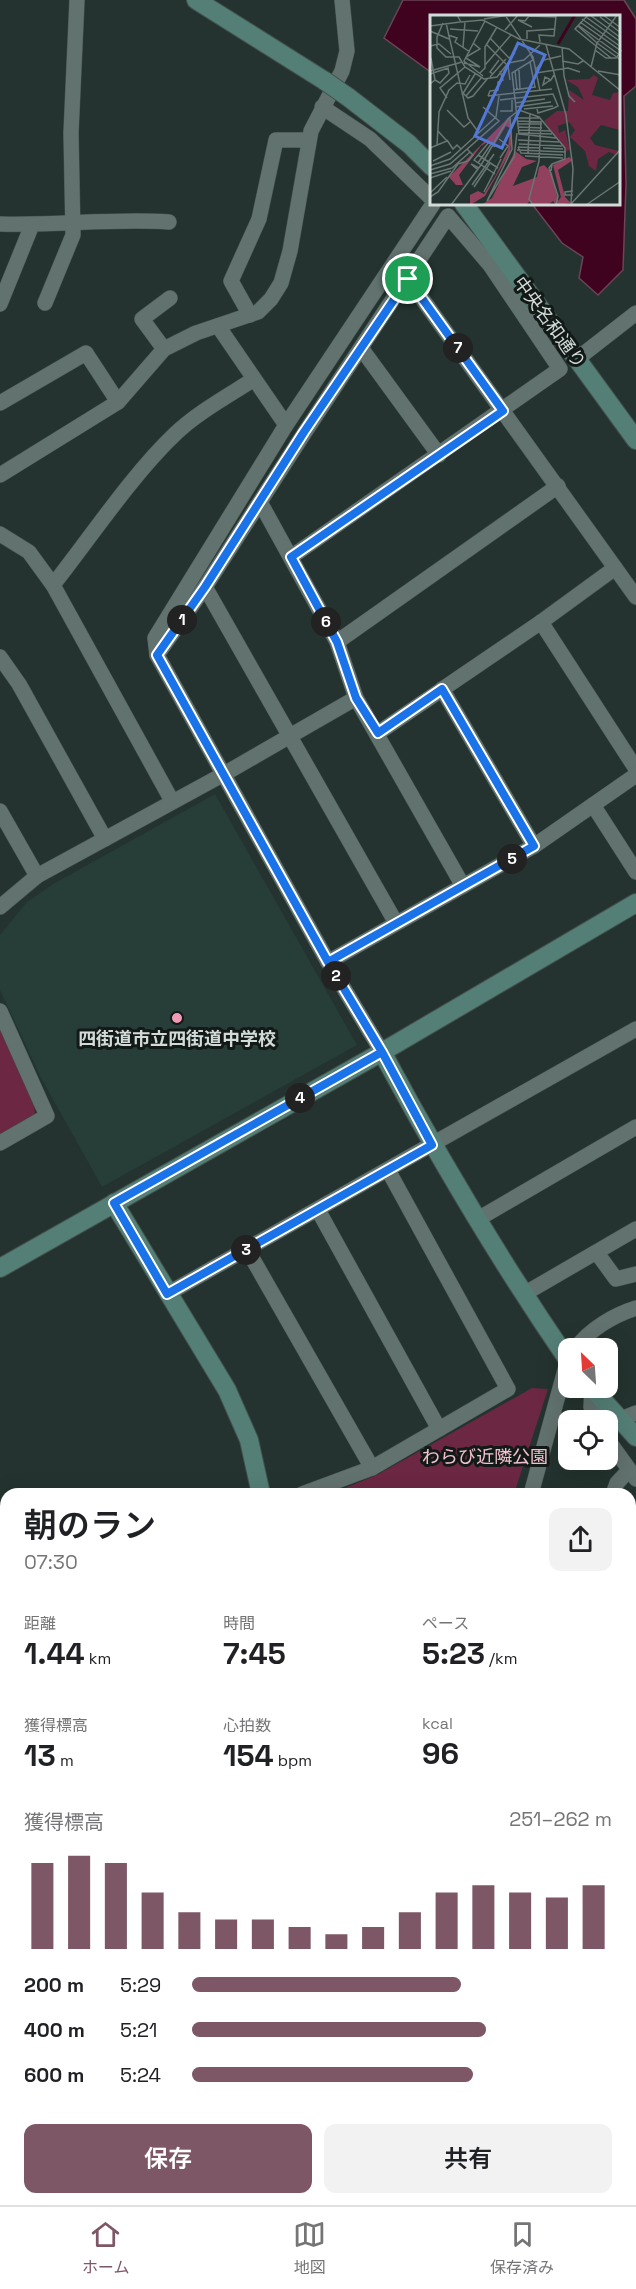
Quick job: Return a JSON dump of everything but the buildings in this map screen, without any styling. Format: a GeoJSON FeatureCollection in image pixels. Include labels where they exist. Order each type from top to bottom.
{"type":"FeatureCollection","features":[{"type":"Feature","properties":{"kind":"street"},"geometry":{"type":"LineString","coordinates":[[45,303],[73,235],[71,133],[77,0]]}},
{"type":"Feature","properties":{"kind":"street"},"geometry":{"type":"LineString","coordinates":[[196,0],[348,97],[409,144],[430,165]]}},
{"type":"Feature","properties":{"kind":"street"},"geometry":{"type":"LineString","coordinates":[[0,475],[118,402],[164,349],[196,333],[258,312],[271,299],[281,282],[290,251],[311,131],[342,71],[347,51],[342,0]]}},
{"type":"Feature","properties":{"kind":"street"},"geometry":{"type":"LineString","coordinates":[[322,107],[370,139],[430,197]]}},
{"type":"Feature","properties":{"kind":"street"},"geometry":{"type":"LineString","coordinates":[[250,315],[231,281],[259,219],[276,140],[309,140]]}},
{"type":"Feature","properties":{"kind":"street"},"geometry":{"type":"LineString","coordinates":[[433,206],[286,425],[155,638],[157,655],[328,962],[382,1052],[432,1145],[558,1345]]}},
{"type":"Feature","properties":{"kind":"street","name":"中央名和通り"},"geometry":{"type":"LineString","coordinates":[[465,206],[576,359],[633,430]]}},
{"type":"Feature","properties":{"kind":"street"},"geometry":{"type":"LineString","coordinates":[[157,655],[205,587],[448,216],[490,265],[560,369],[291,557]]}},
{"type":"Feature","properties":{"kind":"street"},"geometry":{"type":"LineString","coordinates":[[0,224],[72,224],[132,219],[169,222]]}},
{"type":"Feature","properties":{"kind":"street"},"geometry":{"type":"LineString","coordinates":[[0,304],[32,225]]}},
{"type":"Feature","properties":{"kind":"street"},"geometry":{"type":"LineString","coordinates":[[408,279],[636,597]]}},
{"type":"Feature","properties":{"kind":"street"},"geometry":{"type":"LineString","coordinates":[[164,349],[142,319],[170,298]]}},
{"type":"Feature","properties":{"kind":"street"},"geometry":{"type":"LineString","coordinates":[[576,359],[636,313]]}},
{"type":"Feature","properties":{"kind":"street"},"geometry":{"type":"LineString","coordinates":[[219,326],[286,425]]}},
{"type":"Feature","properties":{"kind":"street"},"geometry":{"type":"LineString","coordinates":[[361,348],[439,455]]}},
{"type":"Feature","properties":{"kind":"street"},"geometry":{"type":"LineString","coordinates":[[0,403],[86,353],[118,402]]}},
{"type":"Feature","properties":{"kind":"street"},"geometry":{"type":"LineString","coordinates":[[53,585],[147,464],[176,434],[199,415],[255,379]]}},
{"type":"Feature","properties":{"kind":"street"},"geometry":{"type":"LineString","coordinates":[[337,642],[558,486]]}},
{"type":"Feature","properties":{"kind":"street"},"geometry":{"type":"LineString","coordinates":[[260,501],[337,642],[356,698],[378,733],[463,886]]}},
{"type":"Feature","properties":{"kind":"street"},"geometry":{"type":"LineString","coordinates":[[0,534],[29,552],[53,585],[172,801]]}},
{"type":"Feature","properties":{"kind":"street"},"geometry":{"type":"LineString","coordinates":[[378,733],[541,622],[615,568]]}},
{"type":"Feature","properties":{"kind":"street"},"geometry":{"type":"LineString","coordinates":[[205,587],[396,923]]}},
{"type":"Feature","properties":{"kind":"street"},"geometry":{"type":"LineString","coordinates":[[541,622],[636,770]]}},
{"type":"Feature","properties":{"kind":"street"},"geometry":{"type":"LineString","coordinates":[[0,657],[19,684],[105,839]]}},
{"type":"Feature","properties":{"kind":"street"},"geometry":{"type":"LineString","coordinates":[[442,689],[534,846]]}},
{"type":"Feature","properties":{"kind":"street"},"geometry":{"type":"LineString","coordinates":[[0,907],[37,876],[224,774],[356,698]]}},
{"type":"Feature","properties":{"kind":"street"},"geometry":{"type":"LineString","coordinates":[[328,962],[534,846],[636,775]]}},
{"type":"Feature","properties":{"kind":"street"},"geometry":{"type":"LineString","coordinates":[[593,805],[636,872]]}},
{"type":"Feature","properties":{"kind":"street"},"geometry":{"type":"LineString","coordinates":[[0,811],[37,876]]}},
{"type":"Feature","properties":{"kind":"street"},"geometry":{"type":"LineString","coordinates":[[0,1268],[382,1052],[636,903]]}},
{"type":"Feature","properties":{"kind":"street"},"geometry":{"type":"LineString","coordinates":[[0,1011],[47,1116],[0,1143]]}},
{"type":"Feature","properties":{"kind":"street"},"geometry":{"type":"LineString","coordinates":[[167,1294],[636,1029]]}},
{"type":"Feature","properties":{"kind":"street"},"geometry":{"type":"LineString","coordinates":[[478,1219],[636,1127]]}},
{"type":"Feature","properties":{"kind":"street"},"geometry":{"type":"LineString","coordinates":[[318,1488],[372,1468],[508,1389],[388,1170]]}},
{"type":"Feature","properties":{"kind":"street"},"geometry":{"type":"LineString","coordinates":[[114,1203],[227,1390],[249,1440],[260,1488]]}},
{"type":"Feature","properties":{"kind":"street"},"geometry":{"type":"LineString","coordinates":[[318,1210],[439,1429]]}},
{"type":"Feature","properties":{"kind":"street"},"geometry":{"type":"LineString","coordinates":[[524,1294],[636,1229]]}},
{"type":"Feature","properties":{"kind":"street"},"geometry":{"type":"LineString","coordinates":[[247,1249],[372,1468]]}},
{"type":"Feature","properties":{"kind":"street"},"geometry":{"type":"LineString","coordinates":[[597,1252],[616,1279],[636,1274]]}},
{"type":"Feature","properties":{"kind":"street"},"geometry":{"type":"LineString","coordinates":[[585,1338],[619,1313],[636,1308]]}},
{"type":"Feature","properties":{"kind":"street"},"geometry":{"type":"LineString","coordinates":[[533,1488],[558,1396]]}},
{"type":"Feature","properties":{"kind":"street"},"geometry":{"type":"LineString","coordinates":[[605,1398],[628,1416],[636,1437]]}},
{"type":"Feature","properties":{"kind":"street"},"geometry":{"type":"LineString","coordinates":[[616,1488],[617,1483],[633,1475],[618,1454]]}},
{"type":"Feature","properties":{"kind":"shaded area"},"geometry":{"type":"Polygon","coordinates":[[[403,0],[624,0],[636,19],[636,86],[624,96],[626,184],[623,270],[598,295],[579,278],[583,257],[562,243],[534,206],[621,206],[621,15],[430,15],[430,72],[384,38],[403,0]]]}},
{"type":"Feature","properties":{"kind":"shaded area","name":"四街道市立四街道中学校"},"geometry":{"type":"Polygon","coordinates":[[[215,794],[357,1045],[102,1187],[41,1078],[0,990],[0,935],[27,902],[53,884],[215,794]]]}},
{"type":"Feature","properties":{"kind":"green space"},"geometry":{"type":"Polygon","coordinates":[[[0,1027],[34,1103],[35,1114],[0,1134],[0,1027]]]}},
{"type":"Feature","properties":{"kind":"green space","name":"わらび近隣公園"},"geometry":{"type":"Polygon","coordinates":[[[532,1388],[548,1389],[516,1488],[345,1488],[377,1475],[532,1388]]]}},
{"type":"Feature","properties":{"kind":"place","name":"四街道市立四街道中学校"},"geometry":{"type":"Point","coordinates":[177,1018]}},
{"type":"Feature","properties":{"kind":"route"},"geometry":{"type":"LineString","coordinates":[[408,279],[304,432],[205,587],[157,655],[328,962],[382,1052],[432,1145],[167,1294],[114,1203],[382,1052],[355,1007],[328,962],[534,846],[442,689],[378,733],[356,698],[337,642],[291,557],[503,411],[408,279]]}}]}
